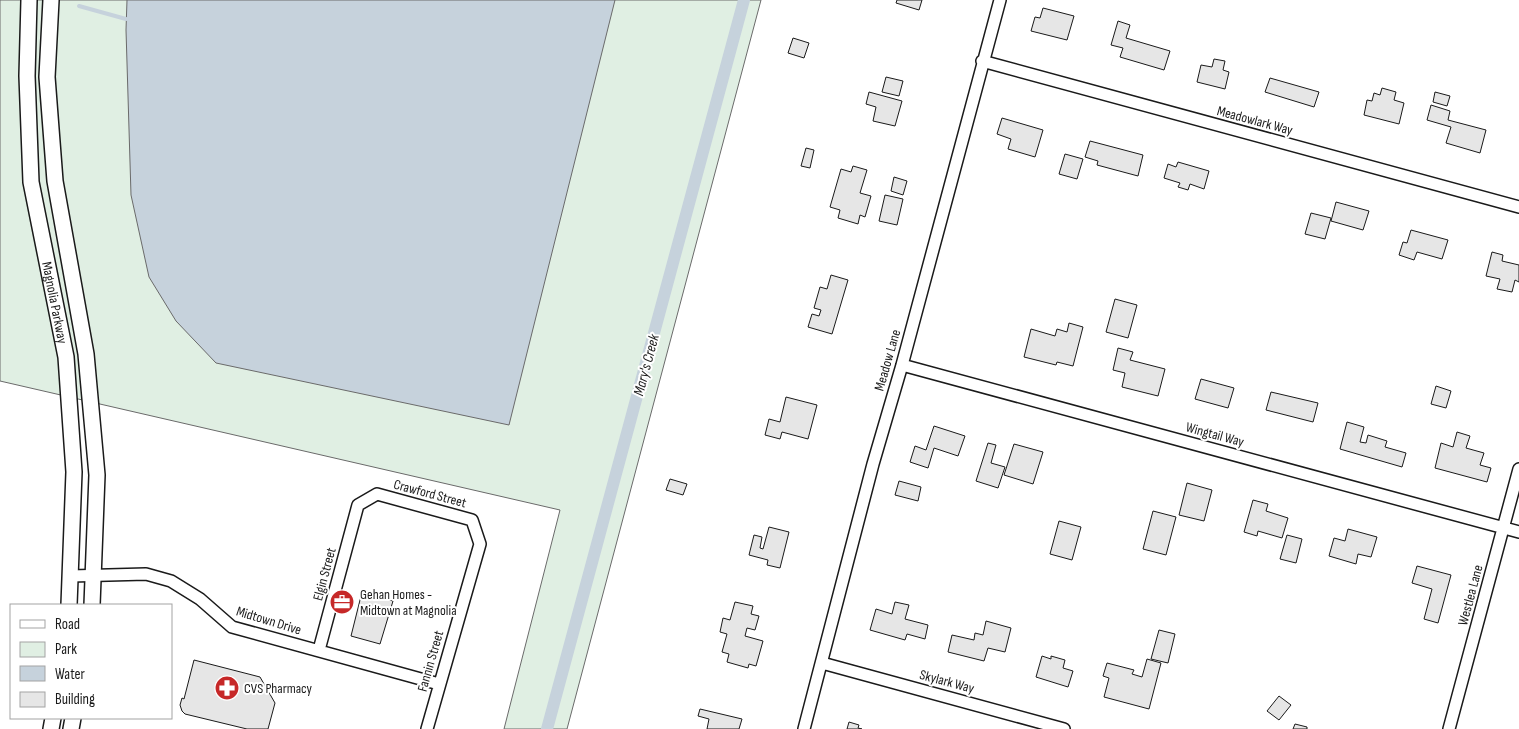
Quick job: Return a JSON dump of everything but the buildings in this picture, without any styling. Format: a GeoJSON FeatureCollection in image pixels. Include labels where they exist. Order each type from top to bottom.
{"type":"FeatureCollection","features":[{"type":"Feature","properties":{"kind":"street","name":"Magnolia Parkway"},"geometry":{"type":"LineString","coordinates":[[29,0],[27,76],[32,182],[66,357],[74,472],[69,604]]}},
{"type":"Feature","properties":{"kind":"street","name":"Magnolia Parkway"},"geometry":{"type":"LineString","coordinates":[[51,0],[47,77],[55,181],[86,354],[97,475],[92,604]]}},
{"type":"Feature","properties":{"kind":"street","name":"Meadow Lane"},"geometry":{"type":"LineString","coordinates":[[804,729],[873,464],[902,365],[1000,0]]}},
{"type":"Feature","properties":{"kind":"street","name":"Meadowlark Way"},"geometry":{"type":"LineString","coordinates":[[982,62],[1519,207]]}},
{"type":"Feature","properties":{"kind":"street"},"geometry":{"type":"LineString","coordinates":[[28,110],[50,109]]}},
{"type":"Feature","properties":{"kind":"street","name":"Wingtail Way"},"geometry":{"type":"LineString","coordinates":[[902,365],[1519,532]]}},
{"type":"Feature","properties":{"kind":"street","name":"Westlea Lane"},"geometry":{"type":"LineString","coordinates":[[1449,729],[1519,469]]}},
{"type":"Feature","properties":{"kind":"street","name":"Crawford Street"},"geometry":{"type":"LineString","coordinates":[[358,505],[378,494],[472,520],[480,544]]}},
{"type":"Feature","properties":{"kind":"street","name":"Elgin Street"},"geometry":{"type":"LineString","coordinates":[[319,650],[358,505]]}},
{"type":"Feature","properties":{"kind":"street","name":"Fannin Street"},"geometry":{"type":"LineString","coordinates":[[427,729],[480,544]]}},
{"type":"Feature","properties":{"kind":"street","name":"Midtown Drive"},"geometry":{"type":"LineString","coordinates":[[71,576],[146,574],[171,581],[200,599],[232,627],[439,684]]}},
{"type":"Feature","properties":{"kind":"street","name":"Skylark Way"},"geometry":{"type":"LineString","coordinates":[[822,663],[1064,729]]}},
{"type":"Feature","properties":{"kind":"green space"},"geometry":{"type":"Polygon","coordinates":[[[0,0],[761,0],[567,729],[504,729],[560,510],[0,381],[0,0]]]}},
{"type":"Feature","properties":{"kind":"water"},"geometry":{"type":"Polygon","coordinates":[[[127,0],[615,0],[509,425],[216,363],[176,321],[149,277],[131,195],[126,30],[127,0]]]}},
{"type":"Feature","properties":{"kind":"waterway","name":"Mary's Creek"},"geometry":{"type":"LineString","coordinates":[[547,729],[744,0]]}},
{"type":"Feature","properties":{"kind":"waterway"},"geometry":{"type":"LineString","coordinates":[[79,6],[126,19]]}},
{"type":"Feature","properties":{"kind":"place","name":"Gehan Homes - Midtown at Magnolia"},"geometry":{"type":"Point","coordinates":[342,602]}},
{"type":"Feature","properties":{"kind":"place","name":"CVS Pharmacy"},"geometry":{"type":"Point","coordinates":[227,688]}}]}
